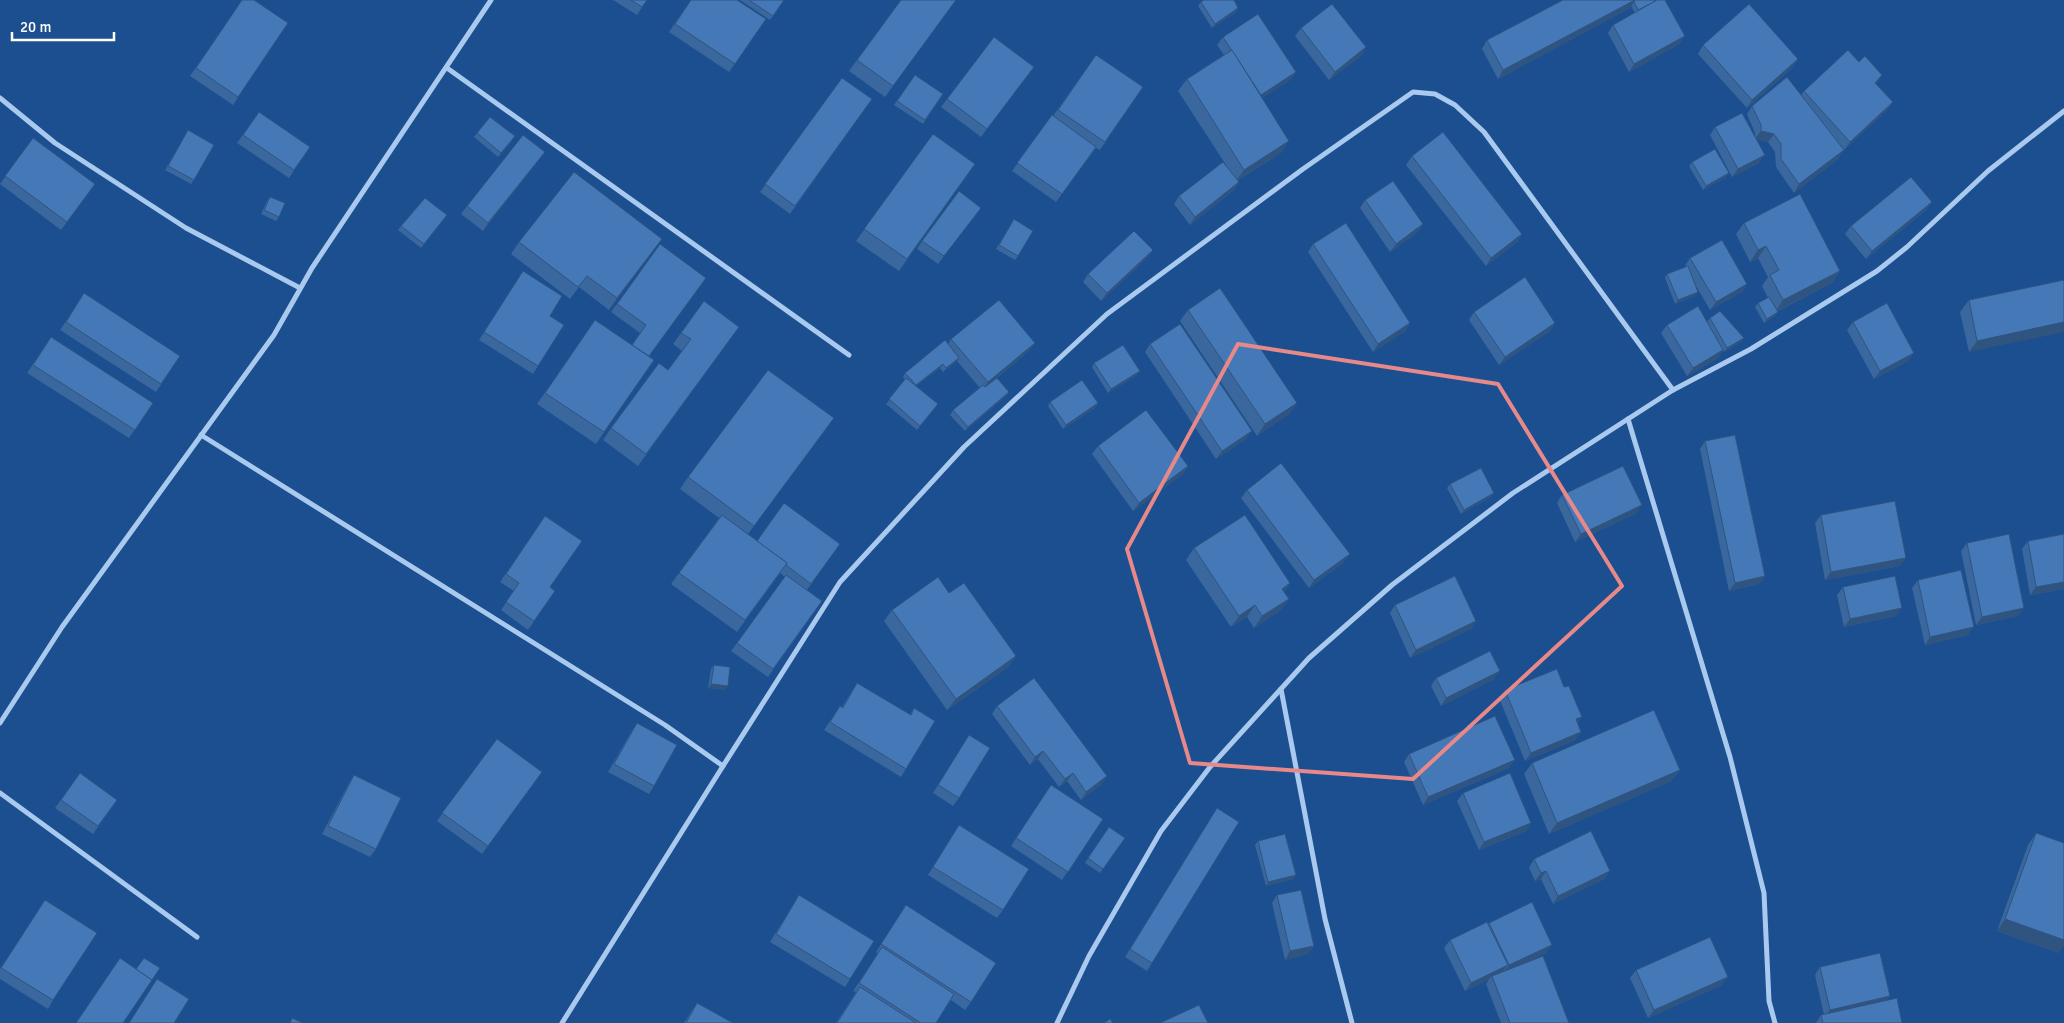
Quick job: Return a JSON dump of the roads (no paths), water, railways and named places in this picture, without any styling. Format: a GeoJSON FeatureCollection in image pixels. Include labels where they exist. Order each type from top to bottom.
{"type":"FeatureCollection","features":[{"type":"Feature","properties":{"kind":"street"},"geometry":{"type":"LineString","coordinates":[[0,723],[62,628],[274,335],[312,268],[491,0]]}},
{"type":"Feature","properties":{"kind":"street"},"geometry":{"type":"LineString","coordinates":[[447,68],[850,355]]}},
{"type":"Feature","properties":{"kind":"street"},"geometry":{"type":"LineString","coordinates":[[562,1023],[840,582],[964,447],[1107,314],[1303,169],[1413,92],[1435,94],[1455,105],[1484,132],[1673,390]]}},
{"type":"Feature","properties":{"kind":"street"},"geometry":{"type":"LineString","coordinates":[[0,98],[55,142],[186,228],[300,288]]}},
{"type":"Feature","properties":{"kind":"street"},"geometry":{"type":"LineString","coordinates":[[1057,1023],[1089,956],[1161,831],[1210,767],[1254,716],[1281,690],[1309,658],[1399,580],[1513,492],[1673,390],[1751,349],[1877,271],[1907,247],[1988,171],[2064,111]]}},
{"type":"Feature","properties":{"kind":"street"},"geometry":{"type":"LineString","coordinates":[[1628,419],[1730,757],[1764,893],[1769,1001],[1775,1023]]}},
{"type":"Feature","properties":{"kind":"street"},"geometry":{"type":"LineString","coordinates":[[201,435],[665,725],[723,766]]}},
{"type":"Feature","properties":{"kind":"street"},"geometry":{"type":"LineString","coordinates":[[1281,690],[1325,919],[1352,1023]]}},
{"type":"Feature","properties":{"kind":"street"},"geometry":{"type":"LineString","coordinates":[[0,793],[197,937]]}}]}
